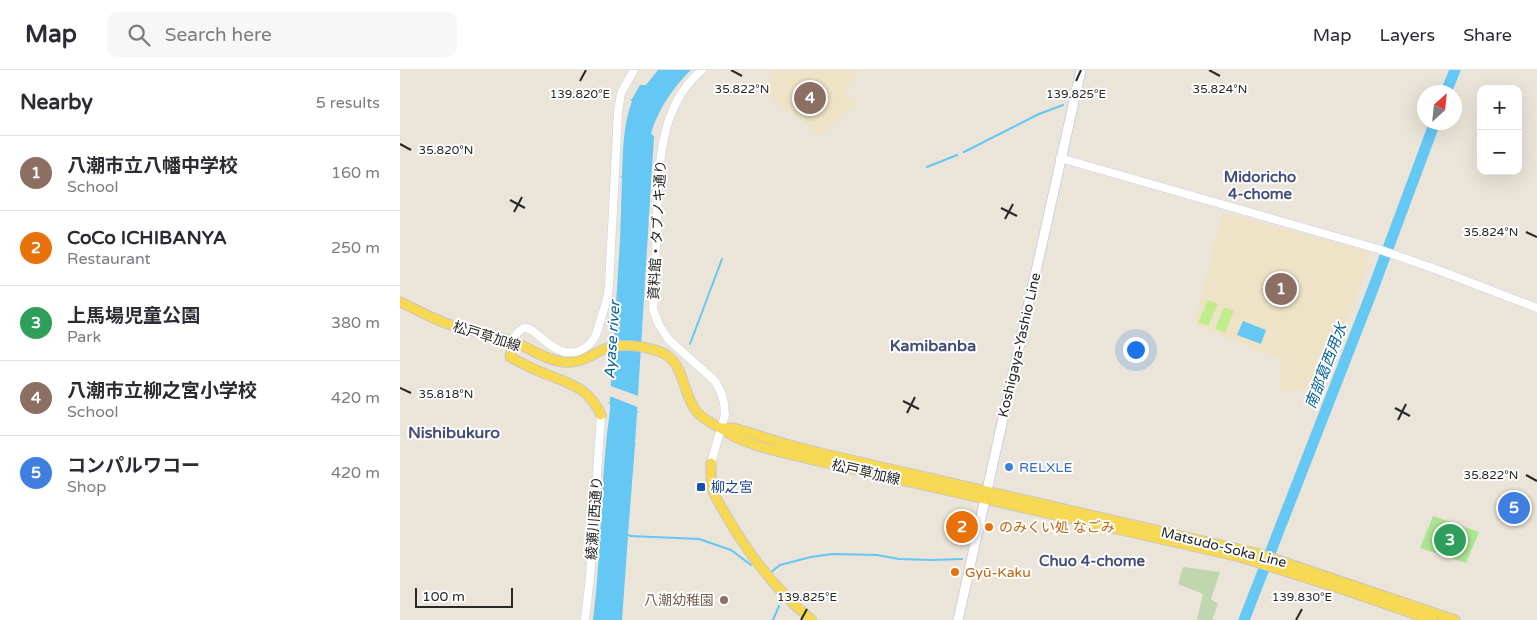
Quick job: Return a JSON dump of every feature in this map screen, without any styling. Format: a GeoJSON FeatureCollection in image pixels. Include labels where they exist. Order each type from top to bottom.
{"type":"FeatureCollection","features":[{"type":"Feature","properties":{"kind":"main road","name":"Koshigaya-Yashio Line"},"geometry":{"type":"LineString","coordinates":[[958,620],[1080,70]]}},
{"type":"Feature","properties":{"kind":"main road"},"geometry":{"type":"LineString","coordinates":[[400,302],[445,323],[514,342],[510,357],[579,388],[589,396],[601,415]]}},
{"type":"Feature","properties":{"kind":"main road","name":"松戸草加線"},"geometry":{"type":"LineString","coordinates":[[514,342],[560,362],[571,362],[593,356],[605,349],[620,346],[646,348],[656,351],[672,359],[692,404],[713,425],[721,428],[734,428],[786,444],[986,495]]}},
{"type":"Feature","properties":{"kind":"main road"},"geometry":{"type":"LineString","coordinates":[[711,463],[714,493],[738,534],[758,565],[780,592],[812,620]]}},
{"type":"Feature","properties":{"kind":"main road","name":"Matsudo-Soka Line"},"geometry":{"type":"LineString","coordinates":[[986,495],[1259,558],[1455,620]]}},
{"type":"Feature","properties":{"kind":"main road","name":"Matsudo-Soka Line"},"geometry":{"type":"LineString","coordinates":[[1277,563],[1432,620]]}},
{"type":"Feature","properties":{"kind":"street"},"geometry":{"type":"LineString","coordinates":[[514,342],[523,328],[532,330],[560,351],[575,352],[586,347],[594,340],[607,299],[609,286],[617,117],[621,93],[634,70]]}},
{"type":"Feature","properties":{"kind":"street","name":"資料館・タブノキ通り"},"geometry":{"type":"LineString","coordinates":[[702,70],[691,80],[680,95],[662,140],[658,179],[653,309],[659,325],[669,340],[715,381],[721,392],[725,415],[711,463]]}},
{"type":"Feature","properties":{"kind":"street"},"geometry":{"type":"LineString","coordinates":[[1060,158],[1380,250],[1537,308]]}},
{"type":"Feature","properties":{"kind":"street","name":"綾瀬川西通り"},"geometry":{"type":"LineString","coordinates":[[585,620],[601,415]]}},
{"type":"Feature","properties":{"kind":"shaded area"},"geometry":{"type":"Polygon","coordinates":[[[775,70],[858,70],[844,94],[854,102],[853,106],[823,134],[817,134],[789,109],[784,112],[762,88],[775,70]]]}},
{"type":"Feature","properties":{"kind":"shaded area"},"geometry":{"type":"Polygon","coordinates":[[[1222,213],[1372,252],[1323,386],[1281,392],[1281,359],[1194,325],[1222,213]]]}},
{"type":"Feature","properties":{"kind":"green space"},"geometry":{"type":"Polygon","coordinates":[[[1208,300],[1218,304],[1208,326],[1198,322],[1208,300]]]}},
{"type":"Feature","properties":{"kind":"green space"},"geometry":{"type":"Polygon","coordinates":[[[1224,307],[1234,311],[1225,333],[1215,329],[1224,307]]]}},
{"type":"Feature","properties":{"kind":"green space"},"geometry":{"type":"Polygon","coordinates":[[[1433,516],[1479,532],[1466,563],[1420,548],[1433,516]]]}},
{"type":"Feature","properties":{"kind":"green space"},"geometry":{"type":"Polygon","coordinates":[[[1183,567],[1220,572],[1211,599],[1218,604],[1212,620],[1197,620],[1203,594],[1178,584],[1183,567]]]}},
{"type":"Feature","properties":{"kind":"water"},"geometry":{"type":"Polygon","coordinates":[[[658,70],[691,70],[667,99],[657,117],[651,134],[654,136],[637,411],[639,411],[637,413],[628,534],[630,536],[628,536],[622,620],[593,620],[604,462],[610,410],[610,404],[608,403],[610,402],[620,241],[622,178],[620,176],[622,176],[624,138],[632,101],[630,100],[640,85],[646,85],[658,70]]]}},
{"type":"Feature","properties":{"kind":"water"},"geometry":{"type":"Polygon","coordinates":[[[1243,321],[1266,330],[1261,344],[1237,335],[1243,321]]]}},
{"type":"Feature","properties":{"kind":"pier"},"geometry":{"type":"Polygon","coordinates":[[[608,385],[641,397],[640,408],[607,395],[608,385]]]}},
{"type":"Feature","properties":{"kind":"waterway","name":"南部葛西用水"},"geometry":{"type":"LineString","coordinates":[[1449,85],[1455,70]]}},
{"type":"Feature","properties":{"kind":"waterway"},"geometry":{"type":"LineString","coordinates":[[964,152],[1039,114],[1063,105]]}},
{"type":"Feature","properties":{"kind":"waterway","name":"南部葛西用水"},"geometry":{"type":"LineString","coordinates":[[1244,620],[1371,294],[1432,130]]}},
{"type":"Feature","properties":{"kind":"waterway"},"geometry":{"type":"LineString","coordinates":[[927,167],[957,155]]}},
{"type":"Feature","properties":{"kind":"waterway"},"geometry":{"type":"LineString","coordinates":[[690,344],[722,259]]}},
{"type":"Feature","properties":{"kind":"waterway"},"geometry":{"type":"LineString","coordinates":[[630,536],[699,539],[731,550],[751,565]]}},
{"type":"Feature","properties":{"kind":"waterway"},"geometry":{"type":"LineString","coordinates":[[770,573],[780,565],[832,554],[877,555],[899,559],[962,559]]}},
{"type":"Feature","properties":{"kind":"waterway"},"geometry":{"type":"LineString","coordinates":[[773,620],[779,606]]}},
{"type":"Feature","properties":{"kind":"place","name":"八潮市立柳之宮小学校"},"geometry":{"type":"Point","coordinates":[810,98]}},
{"type":"Feature","properties":{"kind":"place","name":"八潮市立八幡中学校"},"geometry":{"type":"Point","coordinates":[1281,289]}},
{"type":"Feature","properties":{"kind":"place","name":"RELXLE"},"geometry":{"type":"Point","coordinates":[1009,467]}},
{"type":"Feature","properties":{"kind":"place","name":"柳之宮"},"geometry":{"type":"Point","coordinates":[701,487]}},
{"type":"Feature","properties":{"kind":"place","name":"コンパルワコー"},"geometry":{"type":"Point","coordinates":[1514,508]}},
{"type":"Feature","properties":{"kind":"place","name":"CoCo ICHIBANYA"},"geometry":{"type":"Point","coordinates":[962,527]}},
{"type":"Feature","properties":{"kind":"place","name":"のみくい処 なごみ"},"geometry":{"type":"Point","coordinates":[989,527]}},
{"type":"Feature","properties":{"kind":"place","name":"上馬場児童公園"},"geometry":{"type":"Point","coordinates":[1450,540]}},
{"type":"Feature","properties":{"kind":"place","name":"Gyū-Kaku"},"geometry":{"type":"Point","coordinates":[955,572]}},
{"type":"Feature","properties":{"kind":"place","name":"八潮幼稚園"},"geometry":{"type":"Point","coordinates":[724,600]}},
{"type":"Feature","properties":{"kind":"district","name":"Midoricho 4-chome"},"geometry":{"type":"Point","coordinates":[1260,186]}},
{"type":"Feature","properties":{"kind":"district","name":"Kamibanba"},"geometry":{"type":"Point","coordinates":[933,345]}},
{"type":"Feature","properties":{"kind":"district","name":"Nishibukuro"},"geometry":{"type":"Point","coordinates":[454,432]}},
{"type":"Feature","properties":{"kind":"district","name":"Chuo 4-chome"},"geometry":{"type":"Point","coordinates":[1092,561]}},
{"type":"Feature","properties":{"kind":"water label","name":"Ayase river"},"geometry":{"type":"Point","coordinates":[612,340]}}]}
